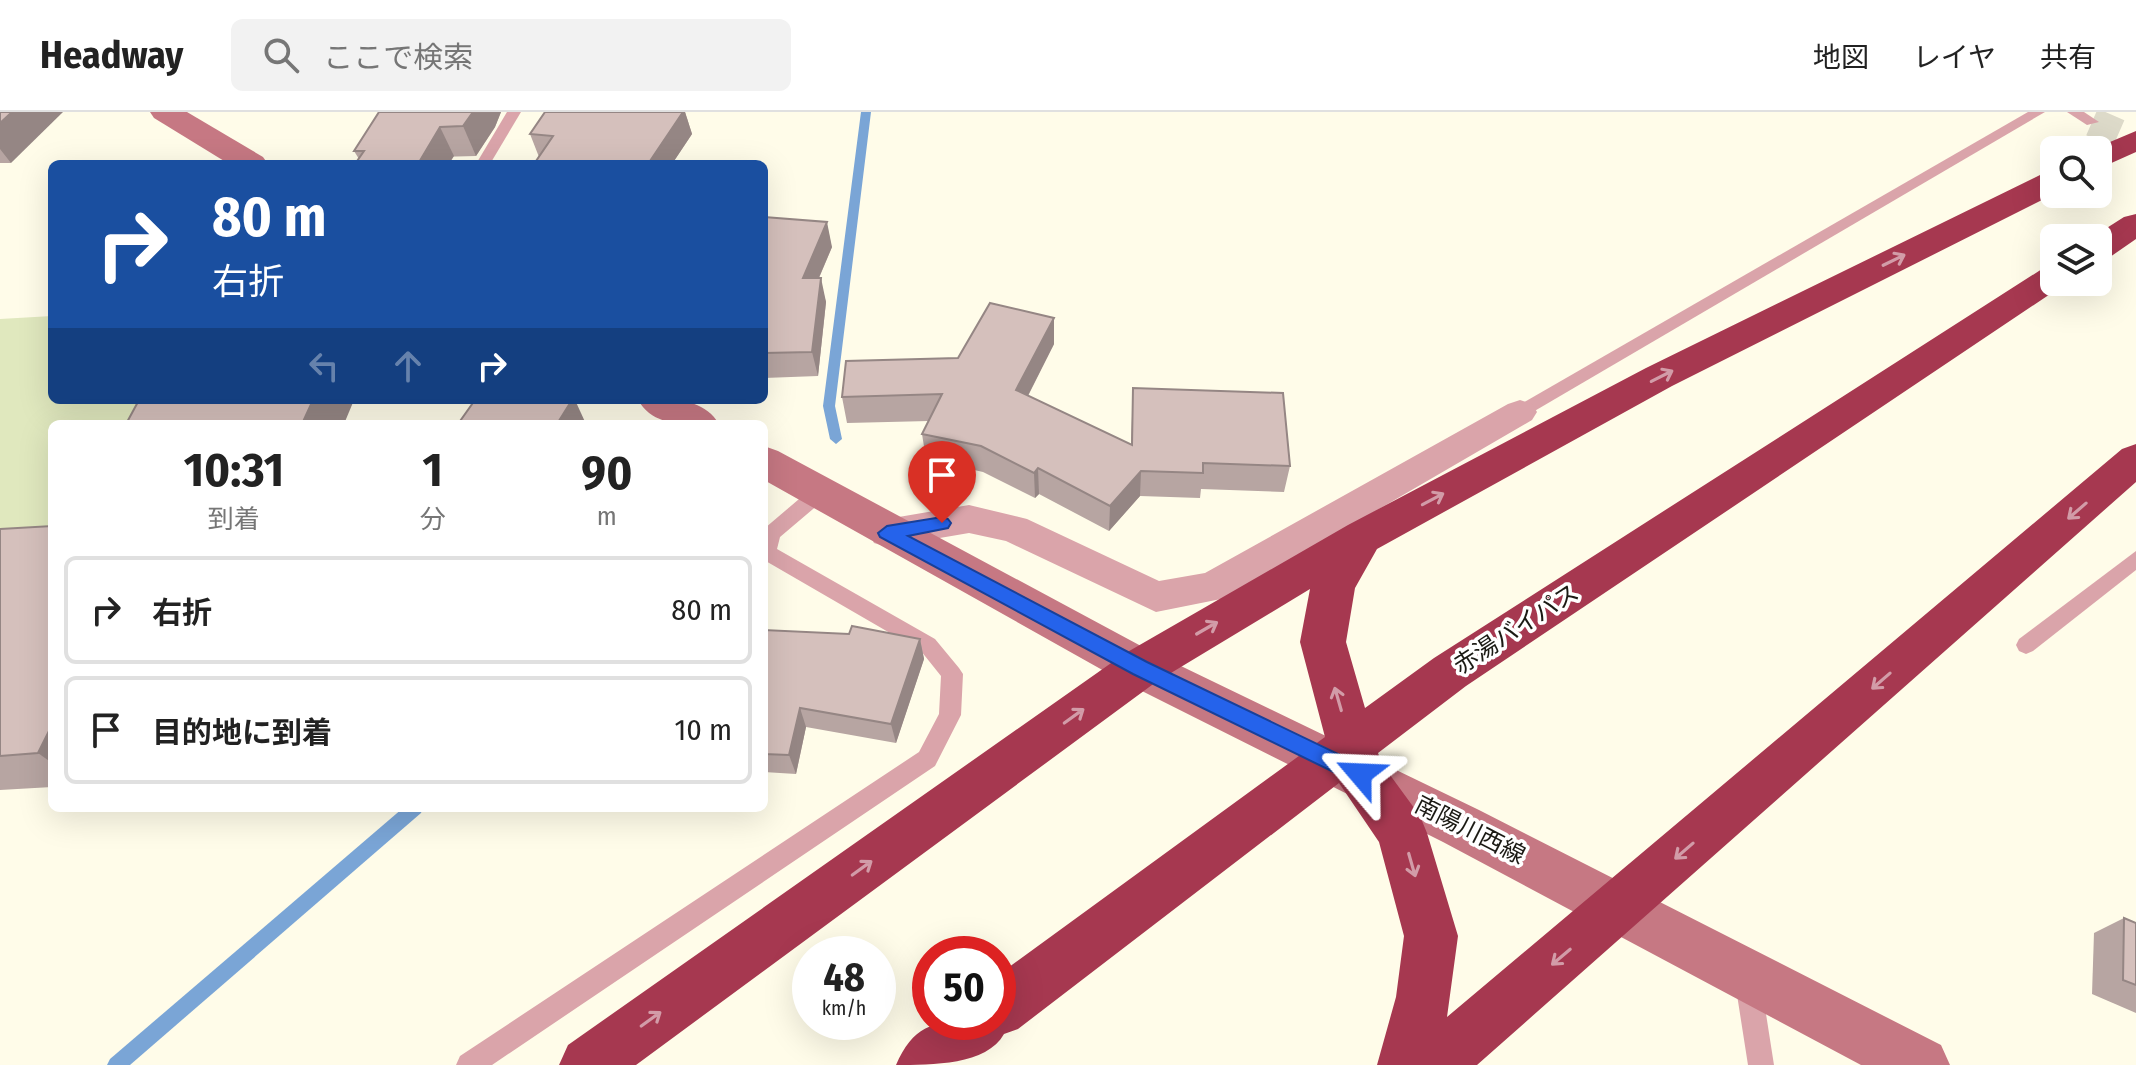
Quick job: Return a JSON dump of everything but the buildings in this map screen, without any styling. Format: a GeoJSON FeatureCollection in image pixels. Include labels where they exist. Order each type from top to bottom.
{"type":"FeatureCollection","features":[{"type":"Feature","properties":{"kind":"highway"},"geometry":{"type":"LineString","coordinates":[[2112,152],[2136,140]]}},
{"type":"Feature","properties":{"kind":"highway"},"geometry":{"type":"LineString","coordinates":[[588,1065],[1140,668],[1363,537],[1659,377],[2040,188]]}},
{"type":"Feature","properties":{"kind":"highway"},"geometry":{"type":"LineString","coordinates":[[2112,240],[2136,224]]}},
{"type":"Feature","properties":{"kind":"highway","name":"赤湯バイパス"},"geometry":{"type":"LineString","coordinates":[[1016,995],[1450,672],[2040,286]]}},
{"type":"Feature","properties":{"kind":"highway"},"geometry":{"type":"LineString","coordinates":[[1434,1065],[2136,459]]}},
{"type":"Feature","properties":{"kind":"highway"},"geometry":{"type":"LineString","coordinates":[[1363,537],[1333,586],[1323,642],[1360,774],[1402,833],[1431,936],[1424,997],[1406,1065]]}},
{"type":"Feature","properties":{"kind":"highway"},"geometry":{"type":"LineString","coordinates":[[925,1065],[958,1040]]}},
{"type":"Feature","properties":{"kind":"main road"},"geometry":{"type":"LineString","coordinates":[[165,112],[245,160]]}},
{"type":"Feature","properties":{"kind":"main road"},"geometry":{"type":"LineString","coordinates":[[664,404],[692,420]]}},
{"type":"Feature","properties":{"kind":"main road","name":"南陽川西線"},"geometry":{"type":"LineString","coordinates":[[768,463],[887,533],[1140,668],[1360,774],[1620,907],[1747,978],[1921,1065]]}},
{"type":"Feature","properties":{"kind":"street"},"geometry":{"type":"LineString","coordinates":[[887,533],[969,519],[1014,529],[1156,597],[1213,587],[1520,412]]}},
{"type":"Feature","properties":{"kind":"lane"},"geometry":{"type":"LineString","coordinates":[[485,160],[514,112]]}},
{"type":"Feature","properties":{"kind":"lane"},"geometry":{"type":"LineString","coordinates":[[1520,412],[2038,112]]}},
{"type":"Feature","properties":{"kind":"lane"},"geometry":{"type":"LineString","coordinates":[[2074,112],[2092,122]]}},
{"type":"Feature","properties":{"kind":"lane"},"geometry":{"type":"LineString","coordinates":[[768,546],[772,533],[819,493]]}},
{"type":"Feature","properties":{"kind":"lane"},"geometry":{"type":"LineString","coordinates":[[469,1065],[927,759],[950,715],[952,674],[928,645],[768,553]]}},
{"type":"Feature","properties":{"kind":"lane"},"geometry":{"type":"LineString","coordinates":[[2026,645],[2136,559]]}},
{"type":"Feature","properties":{"kind":"lane"},"geometry":{"type":"LineString","coordinates":[[1747,978],[1761,1065]]}},
{"type":"Feature","properties":{"kind":"green space"},"geometry":{"type":"Polygon","coordinates":[[[48,316],[48,404],[164,404],[155,420],[48,420],[48,553],[0,558],[0,319],[48,316]]]}},
{"type":"Feature","properties":{"kind":"waterway"},"geometry":{"type":"LineString","coordinates":[[836,439],[829,406],[866,112]]}},
{"type":"Feature","properties":{"kind":"waterway"},"geometry":{"type":"LineString","coordinates":[[116,1065],[410,812]]}},
{"type":"Feature","properties":{"kind":"tunnel"},"geometry":{"type":"LineString","coordinates":[[2092,122],[2136,141]]}},
{"type":"Feature","properties":{"kind":"route"},"geometry":{"type":"LineString","coordinates":[[942,523],[887,533],[1140,668],[1360,774]]}}]}
